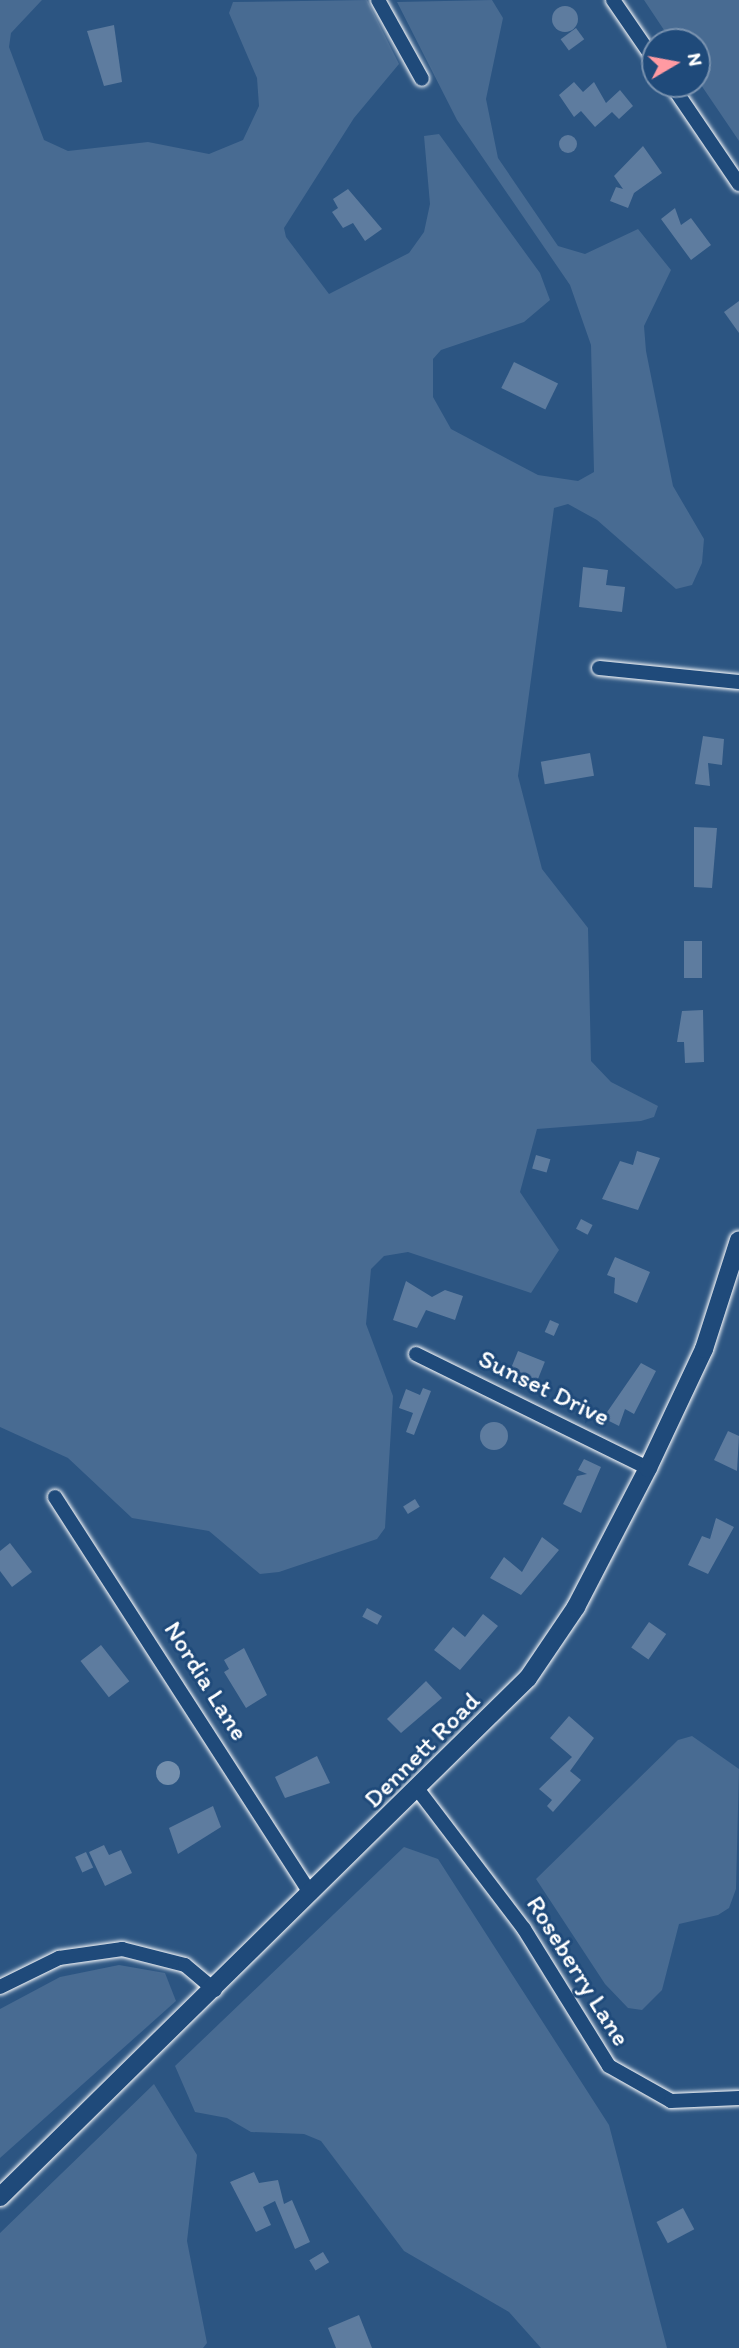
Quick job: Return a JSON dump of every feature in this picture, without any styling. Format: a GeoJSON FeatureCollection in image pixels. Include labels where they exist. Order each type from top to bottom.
{"type":"FeatureCollection","features":[{"type":"Feature","properties":{"kind":"street"},"geometry":{"type":"LineString","coordinates":[[378,0],[422,79]]}},
{"type":"Feature","properties":{"kind":"street"},"geometry":{"type":"LineString","coordinates":[[613,0],[641,41]]}},
{"type":"Feature","properties":{"kind":"street"},"geometry":{"type":"LineString","coordinates":[[681,98],[739,184]]}},
{"type":"Feature","properties":{"kind":"street"},"geometry":{"type":"LineString","coordinates":[[599,668],[739,682]]}},
{"type":"Feature","properties":{"kind":"street","name":"Dennett Road"},"geometry":{"type":"LineString","coordinates":[[0,2197],[419,1791],[542,1658],[595,1574],[648,1468],[704,1349],[739,1240]]}},
{"type":"Feature","properties":{"kind":"street","name":"Sunset Drive"},"geometry":{"type":"LineString","coordinates":[[416,1354],[648,1468]]}},
{"type":"Feature","properties":{"kind":"street","name":"Nordia Lane"},"geometry":{"type":"LineString","coordinates":[[55,1497],[312,1894]]}},
{"type":"Feature","properties":{"kind":"street","name":"Roseberry Lane"},"geometry":{"type":"LineString","coordinates":[[419,1791],[524,1929],[609,2066],[671,2101],[739,2098]]}},
{"type":"Feature","properties":{"kind":"street"},"geometry":{"type":"LineString","coordinates":[[0,1987],[59,1958],[122,1949],[185,1965],[215,1990]]}},
{"type":"Feature","properties":{"kind":"shaded area"},"geometry":{"type":"Polygon","coordinates":[[[0,0],[42,0],[11,33],[9,47],[44,140],[68,151],[148,142],[209,154],[243,140],[259,106],[257,78],[229,13],[233,2],[367,0],[399,64],[354,118],[284,228],[286,237],[329,294],[409,253],[424,232],[430,204],[424,136],[439,134],[540,273],[550,300],[524,322],[441,350],[433,359],[433,397],[451,429],[538,475],[578,481],[594,472],[591,345],[570,285],[457,120],[397,2],[492,0],[503,18],[486,99],[498,158],[558,246],[585,254],[638,229],[671,270],[644,326],[646,351],[673,486],[704,539],[702,563],[692,585],[676,589],[597,520],[568,504],[554,508],[518,776],[542,869],[588,928],[591,1061],[611,1082],[658,1106],[654,1117],[641,1121],[537,1129],[520,1192],[559,1250],[531,1293],[408,1252],[384,1256],[371,1269],[366,1324],[393,1396],[385,1528],[377,1539],[279,1572],[260,1574],[209,1531],[132,1518],[68,1458],[0,1427],[0,0]]]}},
{"type":"Feature","properties":{"kind":"shaded area"},"geometry":{"type":"Polygon","coordinates":[[[644,0],[739,0],[739,141],[710,98],[711,28],[663,28],[644,0]]]}},
{"type":"Feature","properties":{"kind":"shaded area"},"geometry":{"type":"Polygon","coordinates":[[[692,1736],[739,1769],[736,1889],[729,1908],[718,1915],[679,1924],[662,1990],[642,2010],[628,2008],[605,1984],[536,1879],[678,1740],[692,1736]]]}},
{"type":"Feature","properties":{"kind":"shaded area"},"geometry":{"type":"Polygon","coordinates":[[[168,1761],[177,1764],[180,1773],[177,1782],[168,1785],[159,1782],[156,1773],[159,1764],[168,1761]]]}},
{"type":"Feature","properties":{"kind":"shaded area"},"geometry":{"type":"Polygon","coordinates":[[[404,1847],[438,1859],[609,2125],[667,2348],[541,2348],[509,2312],[404,2251],[321,2141],[304,2134],[251,2132],[227,2118],[195,2112],[175,2066],[404,1847]]]}},
{"type":"Feature","properties":{"kind":"shaded area"},"geometry":{"type":"Polygon","coordinates":[[[119,1965],[165,1973],[176,2001],[0,2158],[0,2009],[60,1977],[119,1965]]]}},
{"type":"Feature","properties":{"kind":"shaded area"},"geometry":{"type":"Polygon","coordinates":[[[154,2084],[197,2155],[187,2241],[207,2343],[203,2348],[0,2348],[0,2233],[154,2084]]]}},
{"type":"Feature","properties":{"kind":"building"},"geometry":{"type":"Polygon","coordinates":[[[565,6],[574,10],[578,19],[574,28],[565,32],[556,28],[552,19],[556,10],[565,6]]]}},
{"type":"Feature","properties":{"kind":"building"},"geometry":{"type":"Polygon","coordinates":[[[114,25],[122,82],[104,86],[87,31],[114,25]]]}},
{"type":"Feature","properties":{"kind":"building"},"geometry":{"type":"Polygon","coordinates":[[[576,28],[584,39],[569,50],[561,39],[576,28]]]}},
{"type":"Feature","properties":{"kind":"building"},"geometry":{"type":"Polygon","coordinates":[[[574,82],[583,92],[594,82],[606,103],[620,90],[633,106],[619,119],[612,112],[595,127],[581,111],[574,117],[559,95],[574,82]]]}},
{"type":"Feature","properties":{"kind":"building"},"geometry":{"type":"Polygon","coordinates":[[[568,135],[576,140],[577,144],[572,152],[568,153],[560,148],[559,144],[564,136],[568,135]]]}},
{"type":"Feature","properties":{"kind":"building"},"geometry":{"type":"Polygon","coordinates":[[[643,146],[662,173],[634,193],[628,208],[610,201],[616,187],[623,189],[614,176],[643,146]]]}},
{"type":"Feature","properties":{"kind":"building"},"geometry":{"type":"Polygon","coordinates":[[[348,189],[382,229],[365,241],[353,223],[343,228],[332,212],[338,208],[333,199],[348,189]]]}},
{"type":"Feature","properties":{"kind":"building"},"geometry":{"type":"Polygon","coordinates":[[[675,208],[681,225],[691,218],[711,245],[691,260],[661,219],[675,208]]]}},
{"type":"Feature","properties":{"kind":"building"},"geometry":{"type":"Polygon","coordinates":[[[739,301],[739,333],[724,312],[739,301]]]}},
{"type":"Feature","properties":{"kind":"building"},"geometry":{"type":"Polygon","coordinates":[[[514,362],[558,383],[545,410],[501,388],[514,362]]]}},
{"type":"Feature","properties":{"kind":"building"},"geometry":{"type":"Polygon","coordinates":[[[583,567],[608,570],[606,585],[625,587],[622,612],[579,607],[583,567]]]}},
{"type":"Feature","properties":{"kind":"building"},"geometry":{"type":"Polygon","coordinates":[[[703,736],[724,739],[722,765],[708,763],[710,786],[695,784],[703,736]]]}},
{"type":"Feature","properties":{"kind":"building"},"geometry":{"type":"Polygon","coordinates":[[[590,753],[594,776],[545,784],[541,762],[590,753]]]}},
{"type":"Feature","properties":{"kind":"building"},"geometry":{"type":"Polygon","coordinates":[[[694,827],[717,828],[712,888],[694,887],[694,827]]]}},
{"type":"Feature","properties":{"kind":"building"},"geometry":{"type":"Polygon","coordinates":[[[684,941],[702,941],[702,978],[684,978],[684,941]]]}},
{"type":"Feature","properties":{"kind":"building"},"geometry":{"type":"Polygon","coordinates":[[[703,1010],[704,1062],[685,1063],[684,1042],[677,1042],[682,1011],[703,1010]]]}},
{"type":"Feature","properties":{"kind":"building"},"geometry":{"type":"Polygon","coordinates":[[[637,1151],[660,1158],[638,1210],[602,1199],[620,1161],[633,1165],[637,1151]]]}},
{"type":"Feature","properties":{"kind":"building"},"geometry":{"type":"Polygon","coordinates":[[[536,1155],[550,1159],[547,1173],[532,1168],[536,1155]]]}},
{"type":"Feature","properties":{"kind":"building"},"geometry":{"type":"Polygon","coordinates":[[[581,1219],[593,1225],[588,1235],[576,1229],[581,1219]]]}},
{"type":"Feature","properties":{"kind":"building"},"geometry":{"type":"Polygon","coordinates":[[[615,1257],[650,1272],[637,1303],[614,1293],[615,1278],[607,1275],[615,1257]]]}},
{"type":"Feature","properties":{"kind":"building"},"geometry":{"type":"Polygon","coordinates":[[[406,1281],[432,1297],[445,1290],[463,1296],[455,1320],[426,1310],[417,1328],[393,1320],[406,1281]]]}},
{"type":"Feature","properties":{"kind":"building"},"geometry":{"type":"Polygon","coordinates":[[[550,1320],[559,1324],[554,1336],[545,1332],[550,1320]]]}},
{"type":"Feature","properties":{"kind":"building"},"geometry":{"type":"Polygon","coordinates":[[[518,1351],[545,1362],[537,1380],[511,1370],[518,1351]]]}},
{"type":"Feature","properties":{"kind":"building"},"geometry":{"type":"Polygon","coordinates":[[[641,1363],[656,1371],[634,1414],[625,1409],[619,1426],[603,1418],[641,1363]]]}},
{"type":"Feature","properties":{"kind":"building"},"geometry":{"type":"Polygon","coordinates":[[[423,1388],[431,1391],[414,1435],[406,1432],[413,1413],[399,1408],[406,1389],[420,1395],[423,1388]]]}},
{"type":"Feature","properties":{"kind":"building"},"geometry":{"type":"Polygon","coordinates":[[[494,1422],[504,1426],[508,1436],[504,1446],[494,1450],[484,1446],[480,1436],[484,1426],[494,1422]]]}},
{"type":"Feature","properties":{"kind":"building"},"geometry":{"type":"Polygon","coordinates":[[[728,1431],[739,1436],[737,1471],[714,1460],[728,1431]]]}},
{"type":"Feature","properties":{"kind":"building"},"geometry":{"type":"Polygon","coordinates":[[[584,1459],[601,1467],[581,1513],[563,1504],[577,1476],[587,1474],[578,1470],[584,1459]]]}},
{"type":"Feature","properties":{"kind":"building"},"geometry":{"type":"Polygon","coordinates":[[[415,1499],[420,1507],[408,1514],[403,1506],[415,1499]]]}},
{"type":"Feature","properties":{"kind":"building"},"geometry":{"type":"Polygon","coordinates":[[[716,1518],[734,1527],[708,1574],[688,1565],[702,1536],[710,1539],[716,1518]]]}},
{"type":"Feature","properties":{"kind":"building"},"geometry":{"type":"Polygon","coordinates":[[[542,1537],[559,1550],[521,1595],[490,1578],[504,1557],[522,1572],[542,1537]]]}},
{"type":"Feature","properties":{"kind":"building"},"geometry":{"type":"Polygon","coordinates":[[[10,1543],[32,1572],[12,1587],[0,1571],[0,1551],[10,1543]]]}},
{"type":"Feature","properties":{"kind":"building"},"geometry":{"type":"Polygon","coordinates":[[[367,1608],[382,1616],[377,1625],[362,1617],[367,1608]]]}},
{"type":"Feature","properties":{"kind":"building"},"geometry":{"type":"Polygon","coordinates":[[[483,1614],[498,1626],[460,1670],[434,1650],[453,1627],[465,1637],[483,1614]]]}},
{"type":"Feature","properties":{"kind":"building"},"geometry":{"type":"Polygon","coordinates":[[[649,1622],[666,1634],[648,1659],[631,1647],[649,1622]]]}},
{"type":"Feature","properties":{"kind":"building"},"geometry":{"type":"Polygon","coordinates":[[[101,1645],[129,1681],[109,1697],[81,1661],[101,1645]]]}},
{"type":"Feature","properties":{"kind":"building"},"geometry":{"type":"Polygon","coordinates":[[[244,1648],[267,1695],[246,1708],[224,1672],[229,1669],[224,1660],[244,1648]]]}},
{"type":"Feature","properties":{"kind":"building"},"geometry":{"type":"Polygon","coordinates":[[[426,1681],[442,1698],[401,1733],[387,1719],[426,1681]]]}},
{"type":"Feature","properties":{"kind":"building"},"geometry":{"type":"Polygon","coordinates":[[[569,1716],[594,1738],[570,1771],[581,1780],[553,1812],[547,1806],[552,1800],[539,1789],[572,1757],[550,1738],[569,1716]]]}},
{"type":"Feature","properties":{"kind":"building"},"geometry":{"type":"Polygon","coordinates":[[[317,1756],[330,1783],[285,1798],[275,1777],[317,1756]]]}},
{"type":"Feature","properties":{"kind":"building"},"geometry":{"type":"Polygon","coordinates":[[[213,1806],[221,1827],[178,1854],[169,1828],[213,1806]]]}},
{"type":"Feature","properties":{"kind":"building"},"geometry":{"type":"Polygon","coordinates":[[[104,1845],[109,1855],[121,1850],[132,1873],[105,1886],[89,1852],[104,1845]]]}},
{"type":"Feature","properties":{"kind":"building"},"geometry":{"type":"Polygon","coordinates":[[[86,1852],[93,1867],[82,1872],[75,1857],[86,1852]]]}},
{"type":"Feature","properties":{"kind":"building"},"geometry":{"type":"Polygon","coordinates":[[[254,2172],[259,2183],[278,2180],[284,2204],[292,2200],[310,2242],[295,2249],[275,2201],[263,2207],[271,2225],[256,2232],[230,2182],[254,2172]]]}},
{"type":"Feature","properties":{"kind":"building"},"geometry":{"type":"Polygon","coordinates":[[[683,2208],[694,2229],[668,2243],[657,2222],[683,2208]]]}},
{"type":"Feature","properties":{"kind":"building"},"geometry":{"type":"Polygon","coordinates":[[[323,2252],[329,2262],[315,2271],[309,2260],[323,2252]]]}},
{"type":"Feature","properties":{"kind":"building"},"geometry":{"type":"Polygon","coordinates":[[[359,2315],[372,2348],[336,2348],[328,2328],[359,2315]]]}}]}
